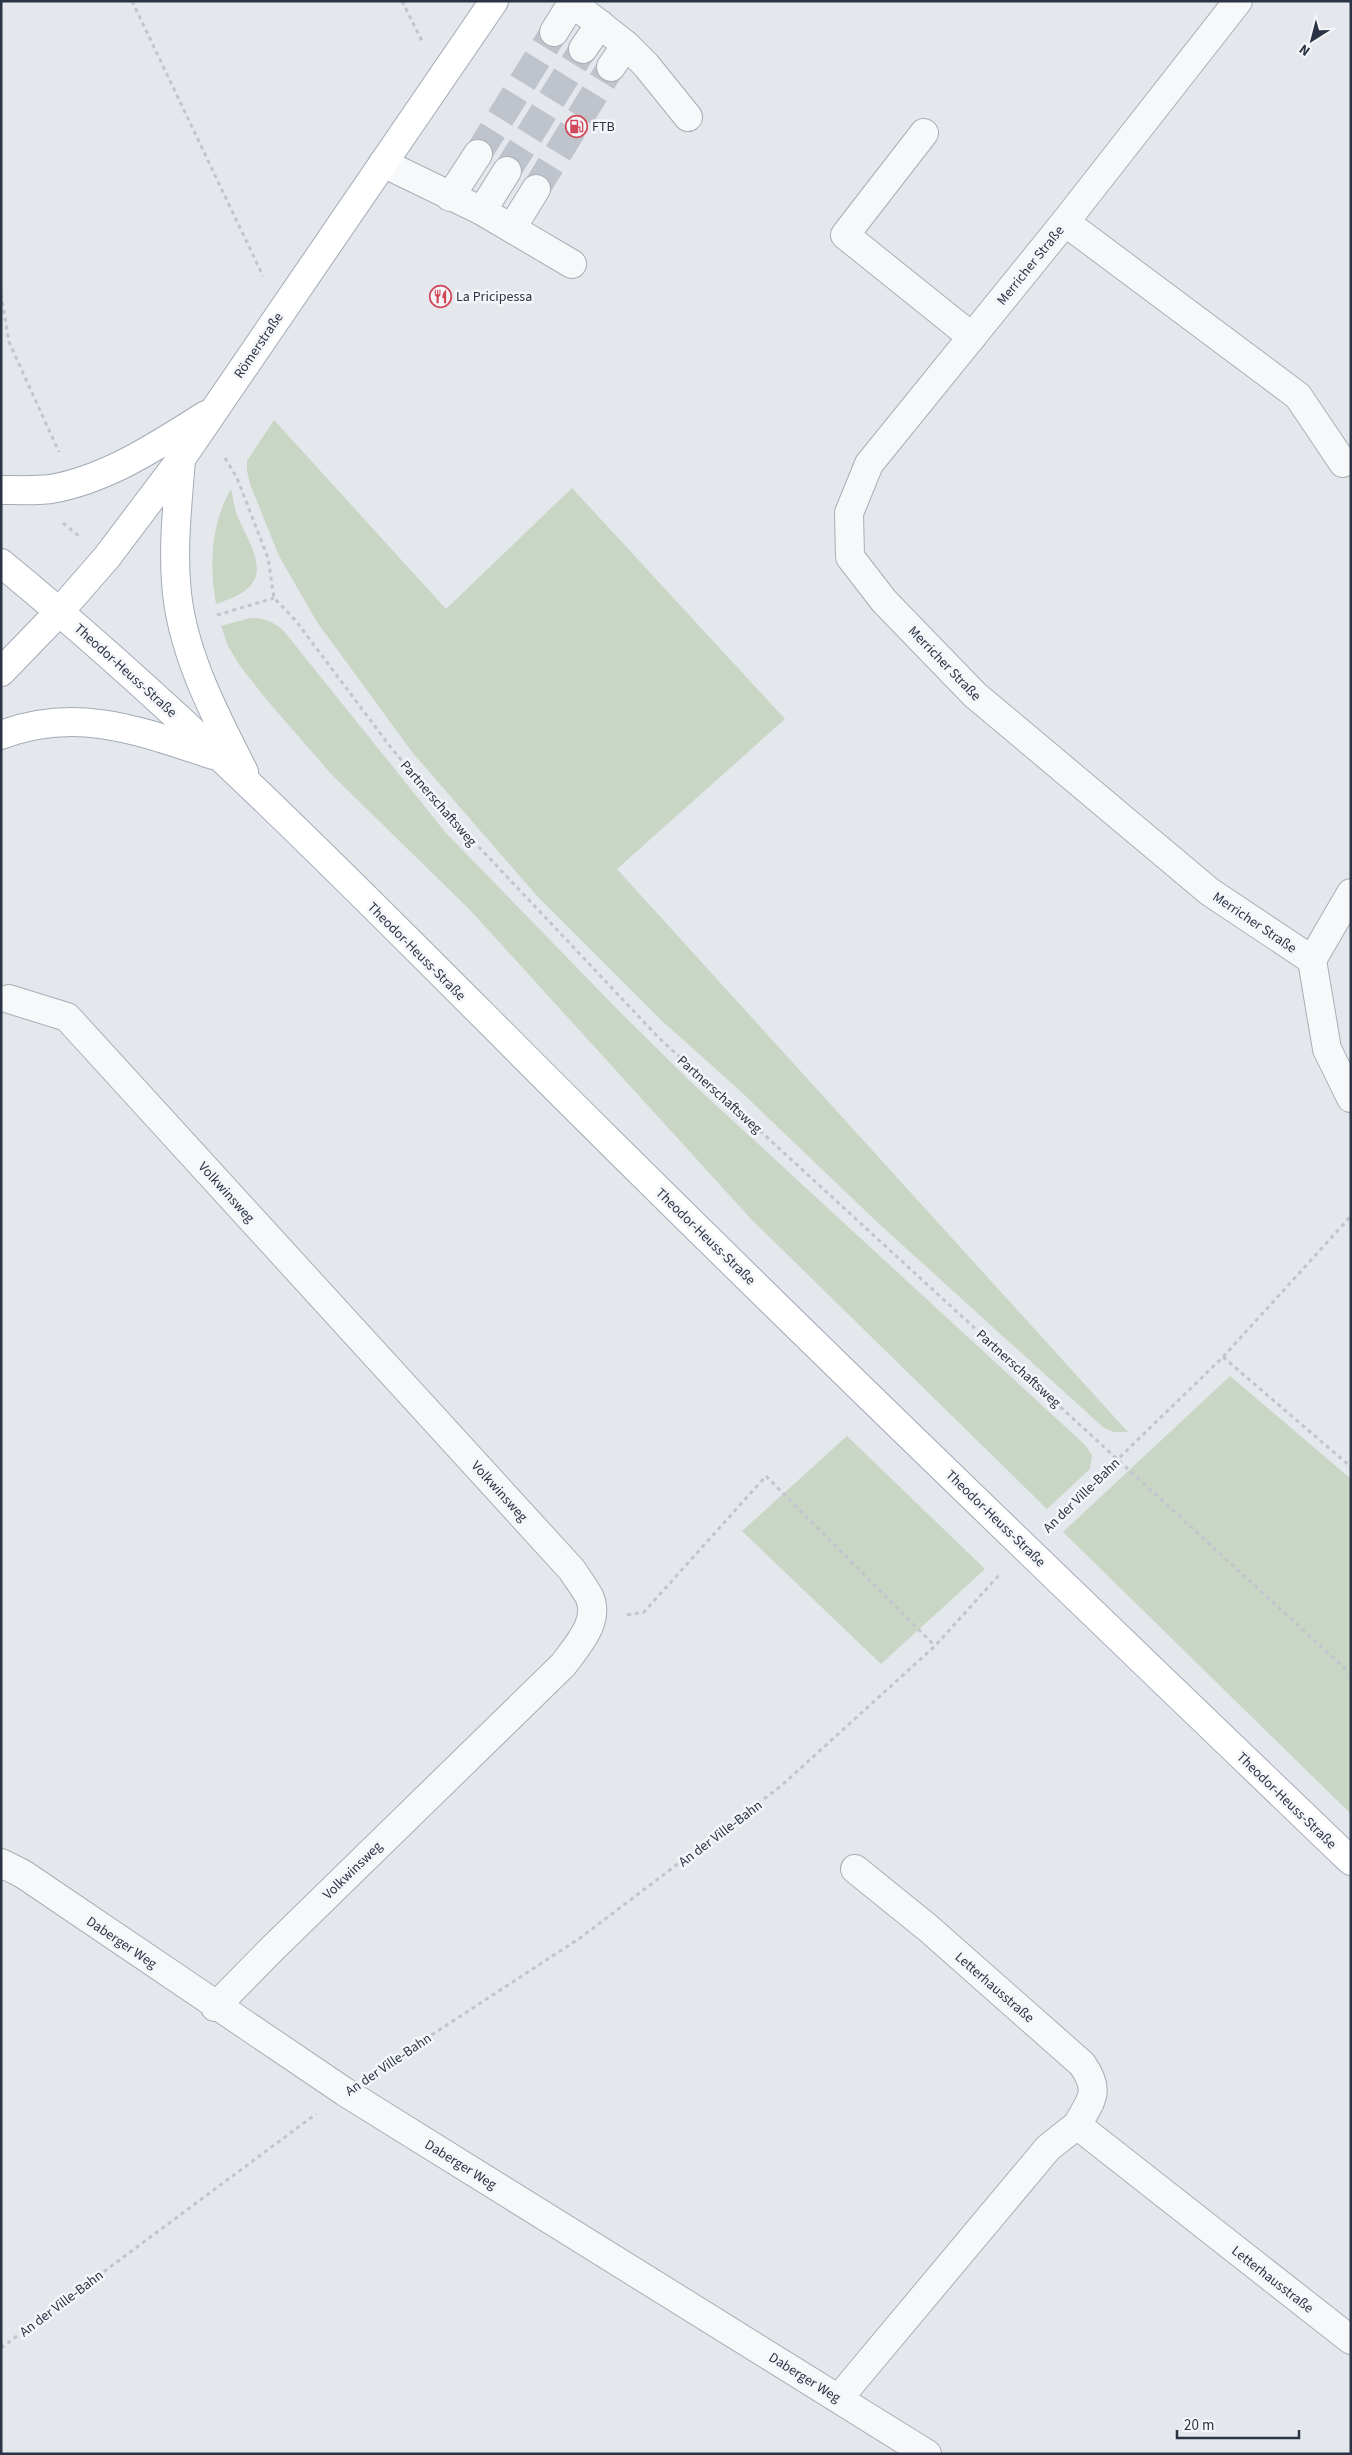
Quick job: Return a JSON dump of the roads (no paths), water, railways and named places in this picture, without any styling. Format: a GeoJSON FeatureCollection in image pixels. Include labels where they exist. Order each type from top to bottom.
{"type":"FeatureCollection","features":[{"type":"Feature","properties":{"kind":"main road","name":"Römerstraße"},"geometry":{"type":"LineString","coordinates":[[1,672],[60,611],[128,531],[181,460],[494,1]]}},
{"type":"Feature","properties":{"kind":"main road"},"geometry":{"type":"LineString","coordinates":[[1,490],[50,489],[104,474],[209,418]]}},
{"type":"Feature","properties":{"kind":"main road"},"geometry":{"type":"LineString","coordinates":[[181,460],[175,549],[176,583],[181,619],[189,649],[213,707],[252,788]]}},
{"type":"Feature","properties":{"kind":"main road","name":"Theodor-Heuss-Straße"},"geometry":{"type":"LineString","coordinates":[[1,563],[60,611],[134,676],[252,788],[667,1198],[1351,1861]]}},
{"type":"Feature","properties":{"kind":"main road"},"geometry":{"type":"LineString","coordinates":[[1,735],[25,725],[56,721],[89,721],[145,733],[219,757]]}},
{"type":"Feature","properties":{"kind":"street","name":"Merricher Straße"},"geometry":{"type":"LineString","coordinates":[[1238,1],[1065,222],[869,464],[849,513],[850,557],[884,601],[975,695],[1210,892],[1312,960],[1351,892]]}},
{"type":"Feature","properties":{"kind":"street"},"geometry":{"type":"LineString","coordinates":[[554,32],[571,2],[626,45],[646,64],[688,117]]}},
{"type":"Feature","properties":{"kind":"street"},"geometry":{"type":"LineString","coordinates":[[583,49],[600,24]]}},
{"type":"Feature","properties":{"kind":"street"},"geometry":{"type":"LineString","coordinates":[[611,67],[626,45]]}},
{"type":"Feature","properties":{"kind":"street"},"geometry":{"type":"LineString","coordinates":[[924,132],[845,236],[972,337]]}},
{"type":"Feature","properties":{"kind":"street"},"geometry":{"type":"LineString","coordinates":[[450,197],[478,154]]}},
{"type":"Feature","properties":{"kind":"street"},"geometry":{"type":"LineString","coordinates":[[383,163],[482,211],[572,264]]}},
{"type":"Feature","properties":{"kind":"street"},"geometry":{"type":"LineString","coordinates":[[482,211],[507,171]]}},
{"type":"Feature","properties":{"kind":"street"},"geometry":{"type":"LineString","coordinates":[[512,228],[536,189]]}},
{"type":"Feature","properties":{"kind":"street","name":"Merricher Straße"},"geometry":{"type":"LineString","coordinates":[[1065,222],[1298,396],[1344,463]]}},
{"type":"Feature","properties":{"kind":"street"},"geometry":{"type":"LineString","coordinates":[[1312,960],[1326,1050],[1351,1098]]}},
{"type":"Feature","properties":{"kind":"street","name":"Volkwinsweg"},"geometry":{"type":"LineString","coordinates":[[8,999],[67,1017],[572,1570],[590,1598],[592,1621],[580,1643],[563,1665],[272,1949],[216,2007]]}},
{"type":"Feature","properties":{"kind":"street","name":"Daberger Weg"},"geometry":{"type":"LineString","coordinates":[[1,1863],[23,1874],[216,2007],[345,2092],[927,2454]]}},
{"type":"Feature","properties":{"kind":"street","name":"Letterhausstraße"},"geometry":{"type":"LineString","coordinates":[[839,2398],[1048,2148],[1077,2125],[1092,2098],[1093,2079],[1082,2064],[928,1928],[855,1868]]}},
{"type":"Feature","properties":{"kind":"street","name":"Letterhausstraße"},"geometry":{"type":"LineString","coordinates":[[1077,2125],[1351,2340]]}},
{"type":"Feature","properties":{"kind":"tunnel"},"geometry":{"type":"LineString","coordinates":[[478,154],[554,32]]}},
{"type":"Feature","properties":{"kind":"tunnel"},"geometry":{"type":"LineString","coordinates":[[507,171],[583,49]]}},
{"type":"Feature","properties":{"kind":"tunnel"},"geometry":{"type":"LineString","coordinates":[[536,189],[611,67]]}},
{"type":"Feature","properties":{"kind":"place","name":"FTB"},"geometry":{"type":"Point","coordinates":[576,126]}},
{"type":"Feature","properties":{"kind":"place","name":"La Pricipessa"},"geometry":{"type":"Point","coordinates":[440,296]}}]}
